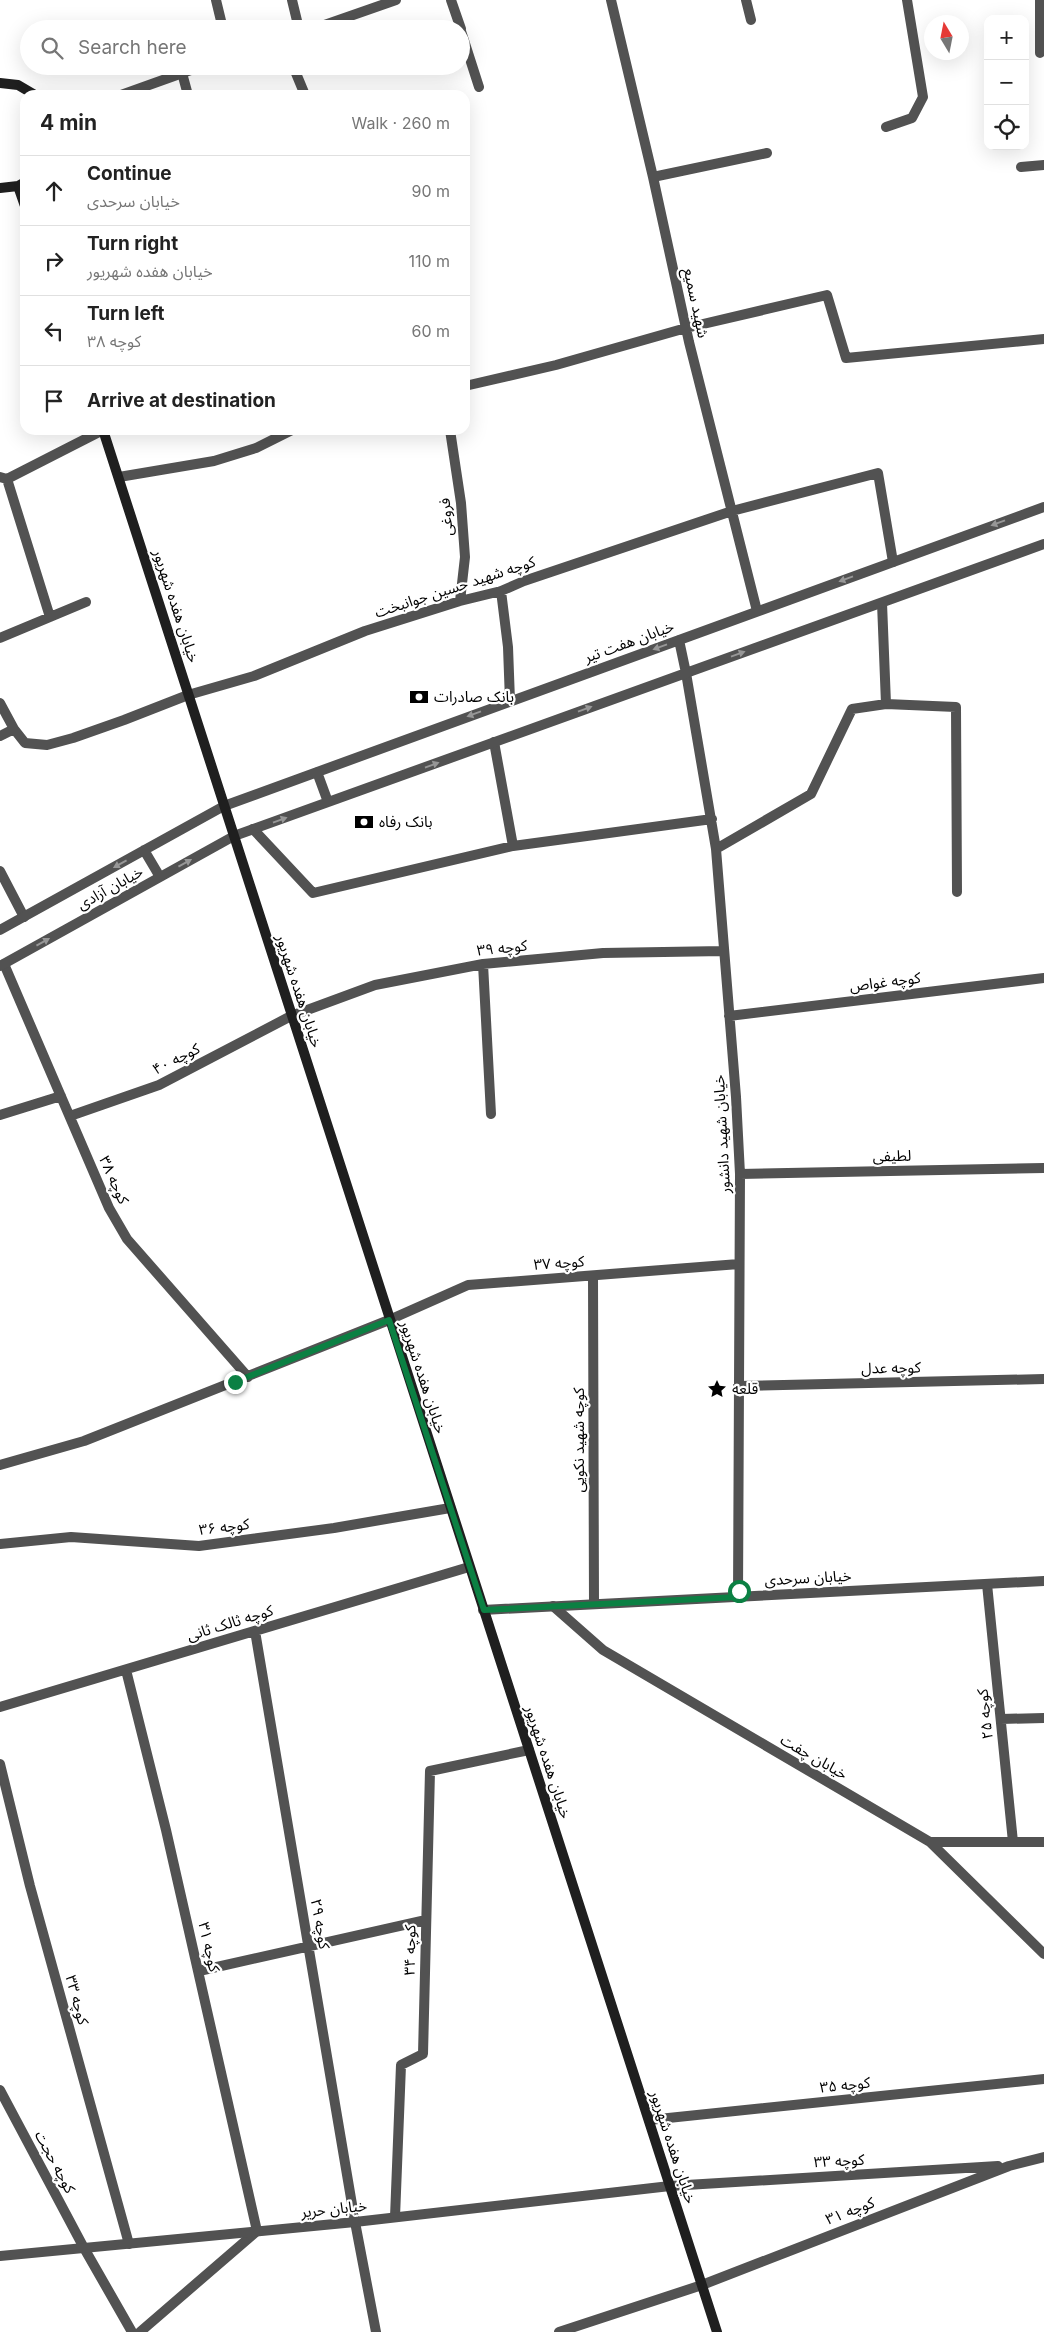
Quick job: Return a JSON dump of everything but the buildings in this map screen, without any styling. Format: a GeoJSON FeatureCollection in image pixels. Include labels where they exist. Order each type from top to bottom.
{"type":"FeatureCollection","features":[{"type":"Feature","properties":{"kind":"main road"},"geometry":{"type":"LineString","coordinates":[[0,83],[18,86],[26,90]]}},
{"type":"Feature","properties":{"kind":"main road"},"geometry":{"type":"LineString","coordinates":[[0,188],[20,184]]}},
{"type":"Feature","properties":{"kind":"main road","name":"خیابان هفده شهریور"},"geometry":{"type":"LineString","coordinates":[[105,435],[528,1750],[718,2332]]}},
{"type":"Feature","properties":{"kind":"street"},"geometry":{"type":"LineString","coordinates":[[216,0],[221,20]]}},
{"type":"Feature","properties":{"kind":"street"},"geometry":{"type":"LineString","coordinates":[[292,0],[297,20]]}},
{"type":"Feature","properties":{"kind":"street"},"geometry":{"type":"LineString","coordinates":[[338,20],[396,0]]}},
{"type":"Feature","properties":{"kind":"street"},"geometry":{"type":"LineString","coordinates":[[451,0],[458,20]]}},
{"type":"Feature","properties":{"kind":"street","name":"شهید سمیع"},"geometry":{"type":"LineString","coordinates":[[611,0],[686,328],[757,611]]}},
{"type":"Feature","properties":{"kind":"street"},"geometry":{"type":"LineString","coordinates":[[746,0],[751,20]]}},
{"type":"Feature","properties":{"kind":"street"},"geometry":{"type":"LineString","coordinates":[[886,127],[912,118],[923,97],[907,0]]}},
{"type":"Feature","properties":{"kind":"street"},"geometry":{"type":"LineString","coordinates":[[1040,0],[1040,53]]}},
{"type":"Feature","properties":{"kind":"street"},"geometry":{"type":"LineString","coordinates":[[470,58],[479,87]]}},
{"type":"Feature","properties":{"kind":"street"},"geometry":{"type":"LineString","coordinates":[[135,90],[176,75]]}},
{"type":"Feature","properties":{"kind":"street"},"geometry":{"type":"LineString","coordinates":[[183,75],[187,90]]}},
{"type":"Feature","properties":{"kind":"street"},"geometry":{"type":"LineString","coordinates":[[297,75],[303,90]]}},
{"type":"Feature","properties":{"kind":"street"},"geometry":{"type":"LineString","coordinates":[[653,177],[767,153]]}},
{"type":"Feature","properties":{"kind":"street"},"geometry":{"type":"LineString","coordinates":[[1021,167],[1044,164]]}},
{"type":"Feature","properties":{"kind":"street"},"geometry":{"type":"LineString","coordinates":[[470,385],[556,365],[686,328],[827,295],[846,358],[1044,339]]}},
{"type":"Feature","properties":{"kind":"street"},"geometry":{"type":"LineString","coordinates":[[50,617],[4,478],[93,435]]}},
{"type":"Feature","properties":{"kind":"street"},"geometry":{"type":"LineString","coordinates":[[119,477],[214,461],[256,448],[282,435]]}},
{"type":"Feature","properties":{"kind":"street","name":"فروغی"},"geometry":{"type":"LineString","coordinates":[[451,435],[461,503],[465,557],[460,601]]}},
{"type":"Feature","properties":{"kind":"street","name":"کوچه شهید حسین جوانبخت"},"geometry":{"type":"LineString","coordinates":[[14,729],[25,743],[47,745],[124,720],[188,694],[254,676],[365,631],[460,601],[501,591],[524,581],[732,511],[878,472],[893,562]]}},
{"type":"Feature","properties":{"kind":"street","name":"خیابان هفت تیر"},"geometry":{"type":"LineString","coordinates":[[224,806],[1044,507]]}},
{"type":"Feature","properties":{"kind":"street"},"geometry":{"type":"LineString","coordinates":[[234,836],[1044,544]]}},
{"type":"Feature","properties":{"kind":"street"},"geometry":{"type":"LineString","coordinates":[[501,591],[508,648],[510,701]]}},
{"type":"Feature","properties":{"kind":"street"},"geometry":{"type":"LineString","coordinates":[[0,638],[86,602]]}},
{"type":"Feature","properties":{"kind":"street"},"geometry":{"type":"LineString","coordinates":[[882,602],[886,704]]}},
{"type":"Feature","properties":{"kind":"street","name":"خیابان شهید دانشور"},"geometry":{"type":"LineString","coordinates":[[679,640],[716,849],[740,1174],[738,1597]]}},
{"type":"Feature","properties":{"kind":"street"},"geometry":{"type":"LineString","coordinates":[[0,703],[14,729],[0,736]]}},
{"type":"Feature","properties":{"kind":"street"},"geometry":{"type":"LineString","coordinates":[[716,849],[811,794],[852,709],[886,704],[956,707],[957,892]]}},
{"type":"Feature","properties":{"kind":"street"},"geometry":{"type":"LineString","coordinates":[[494,742],[512,846]]}},
{"type":"Feature","properties":{"kind":"street"},"geometry":{"type":"LineString","coordinates":[[318,772],[328,802]]}},
{"type":"Feature","properties":{"kind":"street","name":"خیابان آزادی"},"geometry":{"type":"LineString","coordinates":[[0,930],[224,806]]}},
{"type":"Feature","properties":{"kind":"street"},"geometry":{"type":"LineString","coordinates":[[252,829],[313,892],[512,846],[712,819]]}},
{"type":"Feature","properties":{"kind":"street","name":"خیابان آزادی"},"geometry":{"type":"LineString","coordinates":[[2,965],[234,836]]}},
{"type":"Feature","properties":{"kind":"street"},"geometry":{"type":"LineString","coordinates":[[144,850],[160,877]]}},
{"type":"Feature","properties":{"kind":"street"},"geometry":{"type":"LineString","coordinates":[[0,871],[24,917]]}},
{"type":"Feature","properties":{"kind":"street","name":"کوچه ۳۹"},"geometry":{"type":"LineString","coordinates":[[291,1016],[376,986],[483,964],[603,953],[724,952]]}},
{"type":"Feature","properties":{"kind":"street"},"geometry":{"type":"LineString","coordinates":[[483,964],[491,1114]]}},
{"type":"Feature","properties":{"kind":"street","name":"کوچه ۳۸"},"geometry":{"type":"LineString","coordinates":[[2,965],[109,1208],[127,1239],[248,1377]]}},
{"type":"Feature","properties":{"kind":"street","name":"کوچه غواص"},"geometry":{"type":"LineString","coordinates":[[729,1016],[1044,978]]}},
{"type":"Feature","properties":{"kind":"street","name":"کوچه ۴۰"},"geometry":{"type":"LineString","coordinates":[[70,1116],[159,1085],[291,1016]]}},
{"type":"Feature","properties":{"kind":"street"},"geometry":{"type":"LineString","coordinates":[[0,1115],[61,1096]]}},
{"type":"Feature","properties":{"kind":"street","name":"لطیفی"},"geometry":{"type":"LineString","coordinates":[[740,1174],[1044,1168]]}},
{"type":"Feature","properties":{"kind":"street","name":"کوچه ۳۷"},"geometry":{"type":"LineString","coordinates":[[389,1320],[468,1285],[739,1264]]}},
{"type":"Feature","properties":{"kind":"street","name":"کوچه شهید نکویی"},"geometry":{"type":"LineString","coordinates":[[593,1276],[594,1604]]}},
{"type":"Feature","properties":{"kind":"street"},"geometry":{"type":"LineString","coordinates":[[0,1466],[84,1441],[389,1320]]}},
{"type":"Feature","properties":{"kind":"street","name":"کوچه عدل"},"geometry":{"type":"LineString","coordinates":[[738,1386],[1044,1379]]}},
{"type":"Feature","properties":{"kind":"street","name":"کوچه ۳۶"},"geometry":{"type":"LineString","coordinates":[[0,1544],[71,1537],[199,1546],[334,1528],[450,1508]]}},
{"type":"Feature","properties":{"kind":"street","name":"کوچه ثالک ثانی"},"geometry":{"type":"LineString","coordinates":[[0,1707],[469,1567]]}},
{"type":"Feature","properties":{"kind":"street","name":"خیابان سرحدی"},"geometry":{"type":"LineString","coordinates":[[484,1610],[1044,1581]]}},
{"type":"Feature","properties":{"kind":"street","name":"کوچه ۲۵"},"geometry":{"type":"LineString","coordinates":[[987,1584],[1013,1842]]}},
{"type":"Feature","properties":{"kind":"street","name":"خیابان چفت"},"geometry":{"type":"LineString","coordinates":[[554,1606],[603,1650],[930,1842],[1044,1954]]}},
{"type":"Feature","properties":{"kind":"street","name":"کوچه ۲۹"},"geometry":{"type":"LineString","coordinates":[[255,1631],[355,2222],[376,2332]]}},
{"type":"Feature","properties":{"kind":"street","name":"کوچه ۳۱"},"geometry":{"type":"LineString","coordinates":[[126,1670],[199,1971],[257,2231]]}},
{"type":"Feature","properties":{"kind":"street"},"geometry":{"type":"LineString","coordinates":[[1001,1719],[1044,1718]]}},
{"type":"Feature","properties":{"kind":"street","name":"کوچه ۳۴"},"geometry":{"type":"LineString","coordinates":[[394,2218],[401,2065],[423,2054],[430,1770],[528,1750]]}},
{"type":"Feature","properties":{"kind":"street","name":"کوچه ۳۳"},"geometry":{"type":"LineString","coordinates":[[0,1764],[33,1896],[129,2244]]}},
{"type":"Feature","properties":{"kind":"street"},"geometry":{"type":"LineString","coordinates":[[930,1842],[1044,1842]]}},
{"type":"Feature","properties":{"kind":"street"},"geometry":{"type":"LineString","coordinates":[[199,1971],[426,1920]]}},
{"type":"Feature","properties":{"kind":"street","name":"کوچه ۳۵"},"geometry":{"type":"LineString","coordinates":[[649,2120],[1044,2079]]}},
{"type":"Feature","properties":{"kind":"street","name":"کوچه حجت"},"geometry":{"type":"LineString","coordinates":[[0,2090],[84,2248]]}},
{"type":"Feature","properties":{"kind":"street"},"geometry":{"type":"LineString","coordinates":[[1009,2166],[1044,2157]]}},
{"type":"Feature","properties":{"kind":"street","name":"کوچه ۳۱"},"geometry":{"type":"LineString","coordinates":[[560,2332],[702,2285],[1009,2166]]}},
{"type":"Feature","properties":{"kind":"street","name":"کوچه ۳۳"},"geometry":{"type":"LineString","coordinates":[[670,2186],[1009,2166]]}},
{"type":"Feature","properties":{"kind":"street","name":"خیابان حریر"},"geometry":{"type":"LineString","coordinates":[[0,2256],[394,2218],[670,2186]]}},
{"type":"Feature","properties":{"kind":"street"},"geometry":{"type":"LineString","coordinates":[[140,2332],[257,2231]]}},
{"type":"Feature","properties":{"kind":"street"},"geometry":{"type":"LineString","coordinates":[[84,2248],[132,2332]]}},
{"type":"Feature","properties":{"kind":"place","name":"بانک صادرات"},"geometry":{"type":"Point","coordinates":[419,697]}},
{"type":"Feature","properties":{"kind":"place","name":"بانک رفاه"},"geometry":{"type":"Point","coordinates":[364,822]}},
{"type":"Feature","properties":{"kind":"place","name":"قلعه"},"geometry":{"type":"Point","coordinates":[717,1389]}},
{"type":"Feature","properties":{"kind":"route"},"geometry":{"type":"LineString","coordinates":[[235,1382],[389,1320],[484,1610],[738,1597],[739,1591]]}}]}
